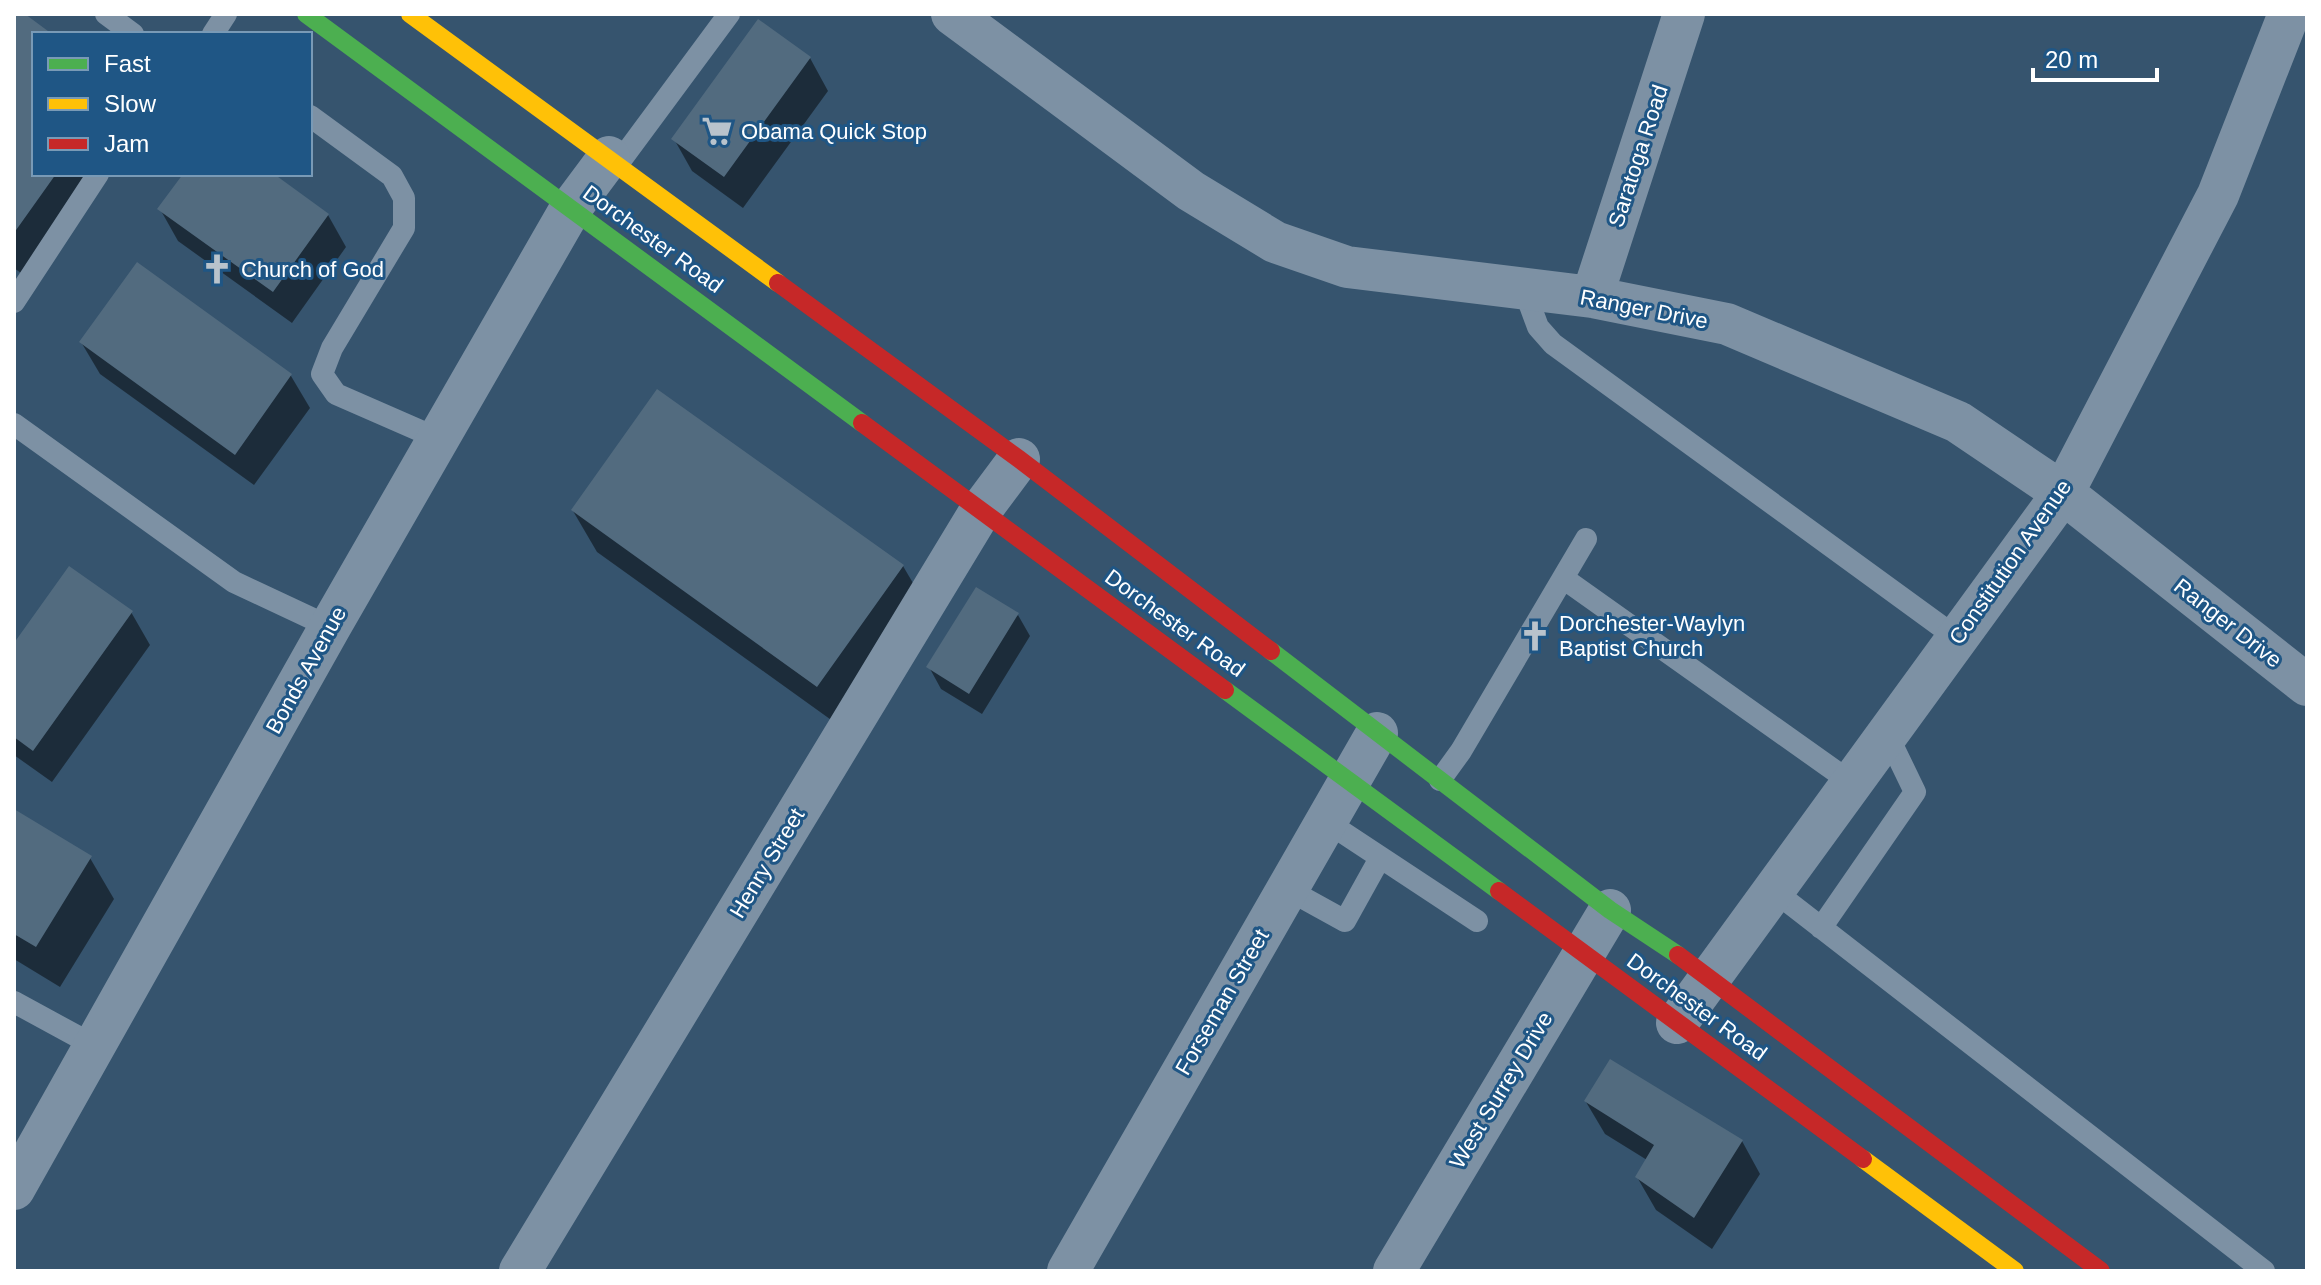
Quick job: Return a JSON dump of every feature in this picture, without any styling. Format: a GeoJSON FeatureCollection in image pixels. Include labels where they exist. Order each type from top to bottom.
{"type":"FeatureCollection","features":[{"type":"Feature","properties":{"kind":"main road","name":"Dorchester Road"},"geometry":{"type":"LineString","coordinates":[[306,14],[2012,1270]]}},
{"type":"Feature","properties":{"kind":"main road","name":"Dorchester Road"},"geometry":{"type":"LineString","coordinates":[[410,14],[1019,459],[1610,910],[1711,978],[2101,1271]]}},
{"type":"Feature","properties":{"kind":"street","name":"Ranger Drive"},"geometry":{"type":"LineString","coordinates":[[952,14],[1191,191],[1275,242],[1347,267],[1592,297],[1727,324],[1958,422],[2063,493],[2307,685]]}},
{"type":"Feature","properties":{"kind":"street","name":"Saratoga Road"},"geometry":{"type":"LineString","coordinates":[[1592,297],[1684,14]]}},
{"type":"Feature","properties":{"kind":"street","name":"Constitution Avenue"},"geometry":{"type":"LineString","coordinates":[[1677,1023],[2063,493],[2218,195],[2289,14]]}},
{"type":"Feature","properties":{"kind":"street","name":"Bonds Avenue"},"geometry":{"type":"LineString","coordinates":[[14,1189],[330,627],[571,208],[614,161]]}},
{"type":"Feature","properties":{"kind":"street","name":"Henry Street"},"geometry":{"type":"LineString","coordinates":[[520,1271],[981,510],[1019,459]]}},
{"type":"Feature","properties":{"kind":"street","name":"Forseman Street"},"geometry":{"type":"LineString","coordinates":[[1068,1271],[1377,733]]}},
{"type":"Feature","properties":{"kind":"street","name":"West Surrey Drive"},"geometry":{"type":"LineString","coordinates":[[1394,1271],[1610,910]]}},
{"type":"Feature","properties":{"kind":"street"},"geometry":{"type":"LineString","coordinates":[[2012,1270],[2038,1226]]}},
{"type":"Feature","properties":{"kind":"lane"},"geometry":{"type":"LineString","coordinates":[[106,14],[130,32]]}},
{"type":"Feature","properties":{"kind":"lane"},"geometry":{"type":"LineString","coordinates":[[214,32],[226,14]]}},
{"type":"Feature","properties":{"kind":"lane"},"geometry":{"type":"LineString","coordinates":[[614,161],[729,14]]}},
{"type":"Feature","properties":{"kind":"lane"},"geometry":{"type":"LineString","coordinates":[[312,117],[392,176],[404,198],[404,228],[332,348],[322,374],[336,394],[439,439]]}},
{"type":"Feature","properties":{"kind":"lane"},"geometry":{"type":"LineString","coordinates":[[18,289],[97,176]]}},
{"type":"Feature","properties":{"kind":"lane"},"geometry":{"type":"LineString","coordinates":[[1524,289],[1538,327],[1553,344],[1957,638]]}},
{"type":"Feature","properties":{"kind":"lane"},"geometry":{"type":"LineString","coordinates":[[14,424],[234,582],[330,627]]}},
{"type":"Feature","properties":{"kind":"lane"},"geometry":{"type":"LineString","coordinates":[[1440,780],[1461,751],[1586,539]]}},
{"type":"Feature","properties":{"kind":"lane"},"geometry":{"type":"LineString","coordinates":[[1563,578],[1852,783]]}},
{"type":"Feature","properties":{"kind":"lane"},"geometry":{"type":"LineString","coordinates":[[1821,928],[1915,792],[1887,734]]}},
{"type":"Feature","properties":{"kind":"lane"},"geometry":{"type":"LineString","coordinates":[[1327,822],[1477,921]]}},
{"type":"Feature","properties":{"kind":"lane"},"geometry":{"type":"LineString","coordinates":[[1287,889],[1345,921],[1380,858]]}},
{"type":"Feature","properties":{"kind":"lane"},"geometry":{"type":"LineString","coordinates":[[1774,891],[2264,1271]]}},
{"type":"Feature","properties":{"kind":"lane"},"geometry":{"type":"LineString","coordinates":[[14,1002],[95,1046]]}},
{"type":"Feature","properties":{"kind":"building"},"geometry":{"type":"Polygon","coordinates":[[[14,14],[25,14],[49,32],[32,32],[32,176],[55,176],[14,233],[14,14]]]}},
{"type":"Feature","properties":{"kind":"building"},"geometry":{"type":"Polygon","coordinates":[[[758,19],[811,57],[724,177],[671,139],[758,19]]]}},
{"type":"Feature","properties":{"kind":"building"},"geometry":{"type":"Polygon","coordinates":[[[182,176],[277,176],[329,214],[273,292],[157,209],[182,176]]]}},
{"type":"Feature","properties":{"kind":"building"},"geometry":{"type":"Polygon","coordinates":[[[137,262],[292,374],[235,455],[79,342],[137,262]]]}},
{"type":"Feature","properties":{"kind":"building"},"geometry":{"type":"Polygon","coordinates":[[[657,389],[904,565],[817,687],[571,510],[657,389]]]}},
{"type":"Feature","properties":{"kind":"building"},"geometry":{"type":"Polygon","coordinates":[[[69,566],[133,611],[33,751],[14,737],[14,643],[69,566]]]}},
{"type":"Feature","properties":{"kind":"building"},"geometry":{"type":"Polygon","coordinates":[[[976,587],[1019,613],[969,694],[926,667],[976,587]]]}},
{"type":"Feature","properties":{"kind":"building"},"geometry":{"type":"Polygon","coordinates":[[[14,809],[92,856],[36,947],[14,934],[14,809]]]}},
{"type":"Feature","properties":{"kind":"building"},"geometry":{"type":"Polygon","coordinates":[[[1610,1059],[1743,1140],[1694,1218],[1635,1177],[1654,1145],[1584,1101],[1610,1059]]]}},
{"type":"Feature","properties":{"kind":"traffic: fast"},"geometry":{"type":"LineString","coordinates":[[306,14],[862,423]]}},
{"type":"Feature","properties":{"kind":"traffic: fast"},"geometry":{"type":"LineString","coordinates":[[1271,651],[1610,910],[1678,955]]}},
{"type":"Feature","properties":{"kind":"traffic: fast"},"geometry":{"type":"LineString","coordinates":[[1225,690],[1499,891]]}},
{"type":"Feature","properties":{"kind":"traffic: slow"},"geometry":{"type":"LineString","coordinates":[[410,14],[778,283]]}},
{"type":"Feature","properties":{"kind":"traffic: slow"},"geometry":{"type":"LineString","coordinates":[[1863,1159],[2015,1271]]}},
{"type":"Feature","properties":{"kind":"traffic: jam"},"geometry":{"type":"LineString","coordinates":[[778,283],[1019,459],[1271,651]]}},
{"type":"Feature","properties":{"kind":"traffic: jam"},"geometry":{"type":"LineString","coordinates":[[862,423],[1225,690]]}},
{"type":"Feature","properties":{"kind":"traffic: jam"},"geometry":{"type":"LineString","coordinates":[[1499,891],[1863,1159]]}},
{"type":"Feature","properties":{"kind":"traffic: jam"},"geometry":{"type":"LineString","coordinates":[[1678,955],[2101,1271]]}},
{"type":"Feature","properties":{"kind":"place","name":"Obama Quick Stop"},"geometry":{"type":"Point","coordinates":[717,131]}},
{"type":"Feature","properties":{"kind":"place","name":"Church of God"},"geometry":{"type":"Point","coordinates":[217,269]}},
{"type":"Feature","properties":{"kind":"place","name":"Dorchester-Waylyn Baptist Church"},"geometry":{"type":"Point","coordinates":[1535,636]}}]}
